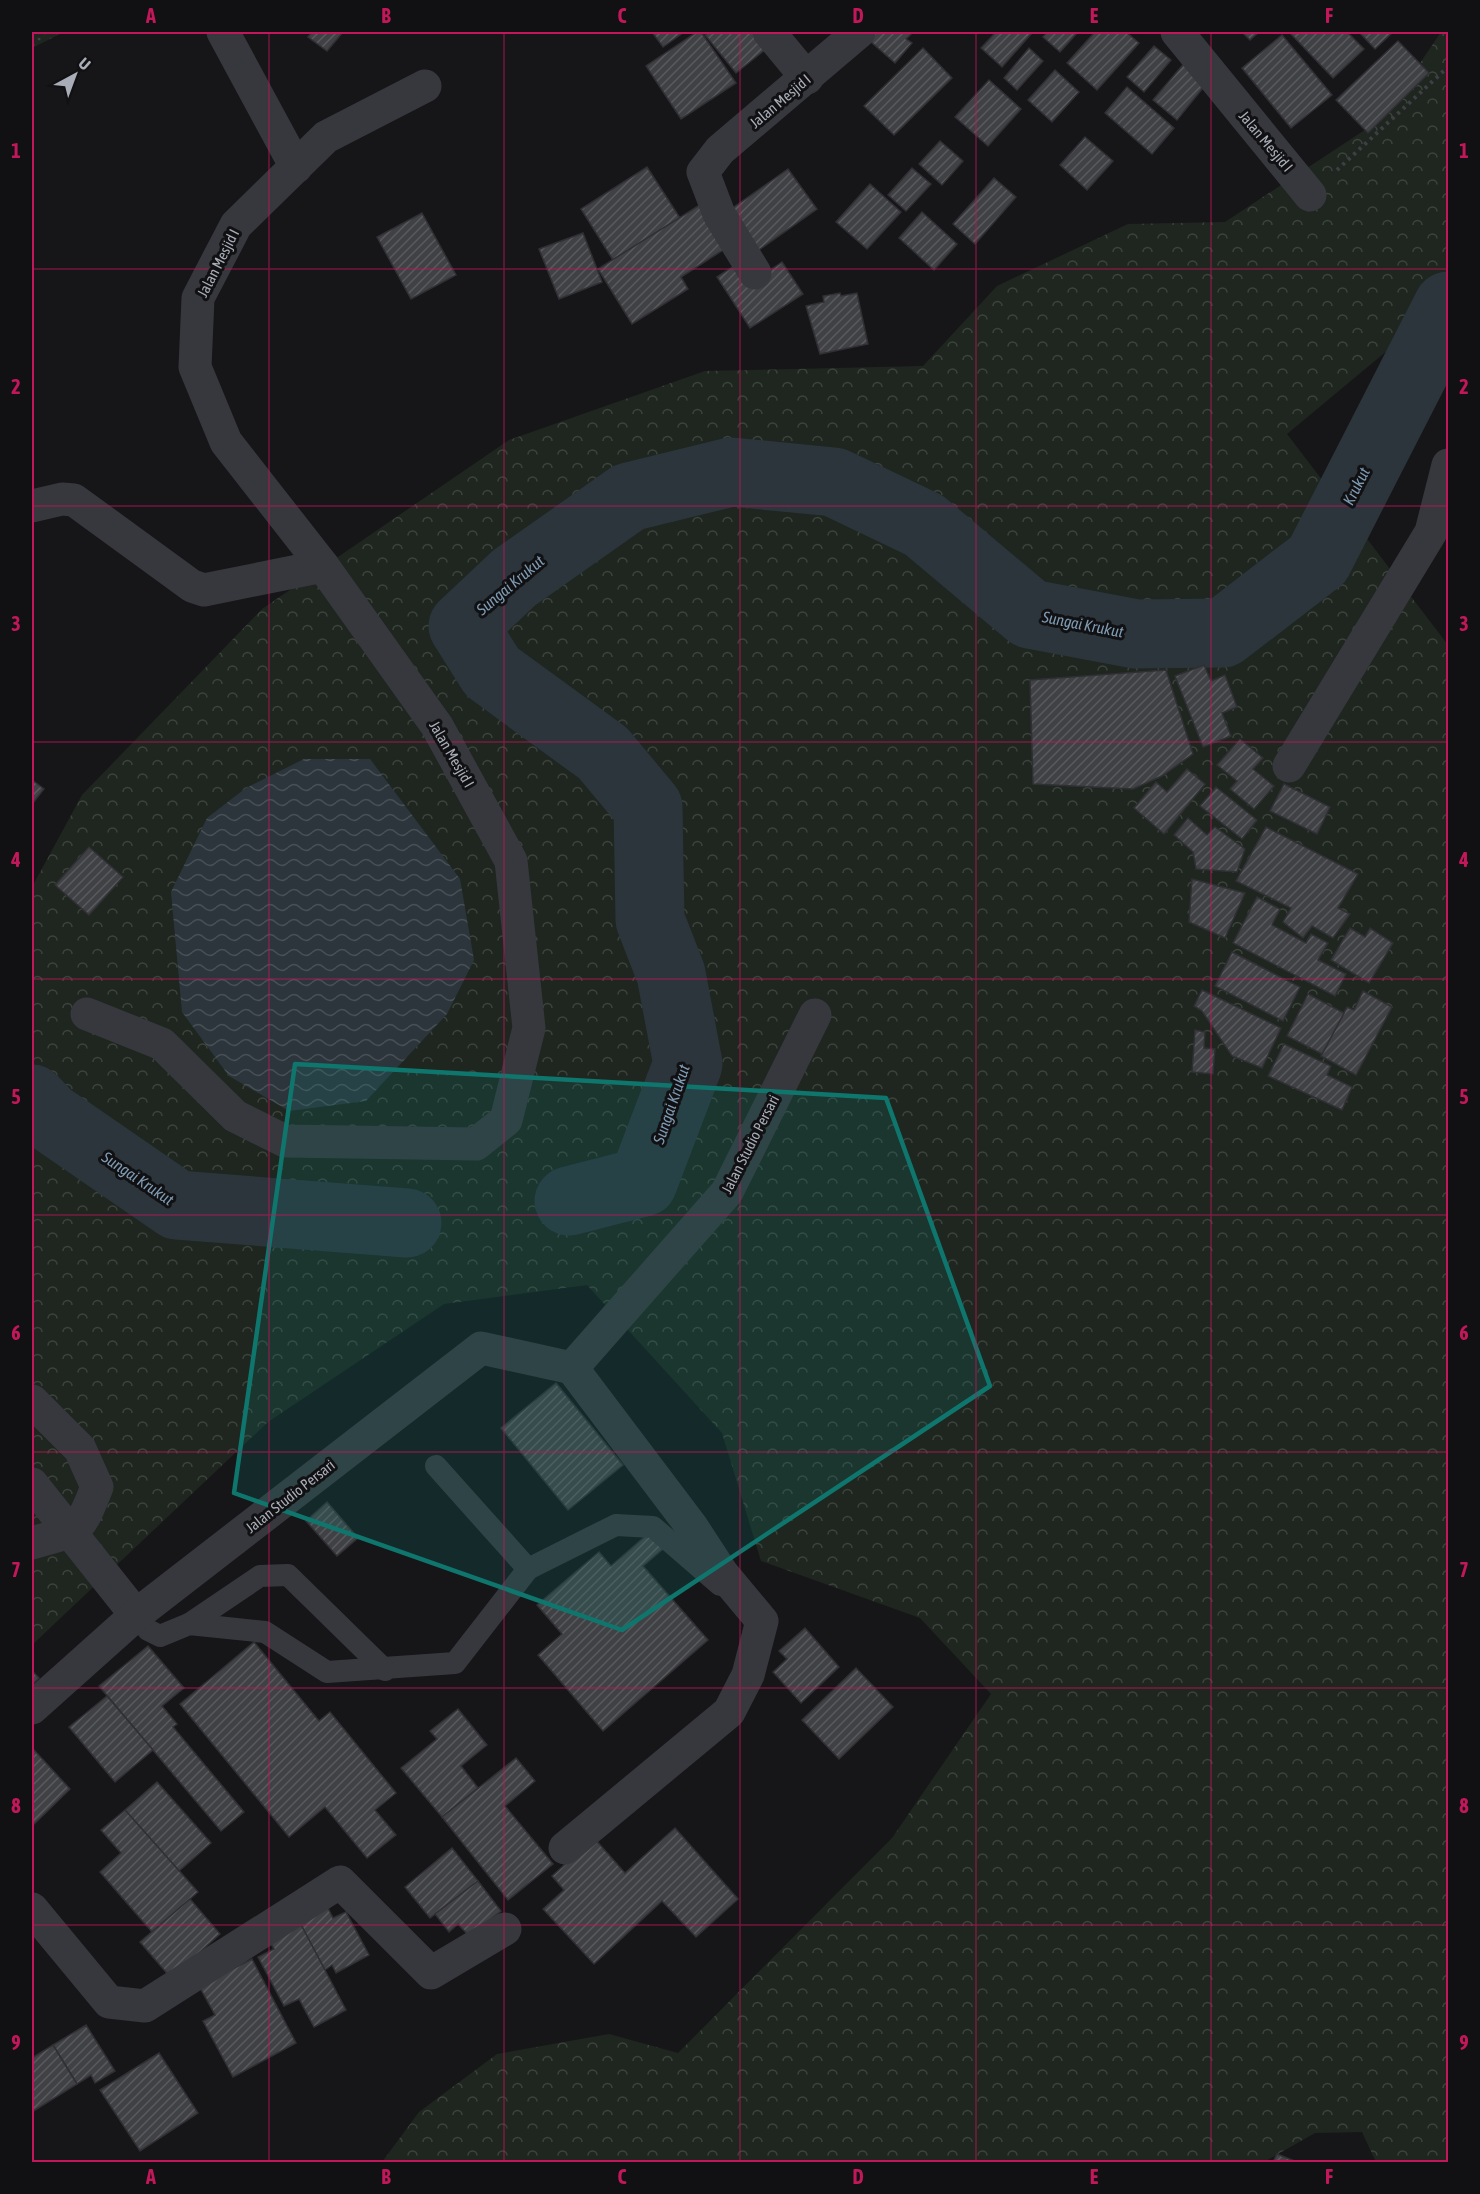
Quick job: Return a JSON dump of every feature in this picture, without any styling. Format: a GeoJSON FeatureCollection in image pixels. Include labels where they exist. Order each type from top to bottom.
{"type":"FeatureCollection","features":[{"type":"Feature","properties":{"kind":"street"},"geometry":{"type":"LineString","coordinates":[[223,32],[296,167]]}},
{"type":"Feature","properties":{"kind":"street"},"geometry":{"type":"LineString","coordinates":[[769,32],[807,78]]}},
{"type":"Feature","properties":{"kind":"street","name":"Jalan Mesjid I"},"geometry":{"type":"LineString","coordinates":[[755,273],[719,214],[703,172],[720,150],[859,32]]}},
{"type":"Feature","properties":{"kind":"street","name":"Jalan Mesjid I"},"geometry":{"type":"LineString","coordinates":[[1177,32],[1310,195]]}},
{"type":"Feature","properties":{"kind":"street","name":"Jalan Mesjid I"},"geometry":{"type":"LineString","coordinates":[[87,1014],[162,1044],[235,1116],[285,1141],[476,1144],[506,1120],[529,1028],[511,861],[437,726],[323,566],[226,442],[195,368],[198,298],[236,225],[326,137],[425,86]]}},
{"type":"Feature","properties":{"kind":"street"},"geometry":{"type":"LineString","coordinates":[[1288,765],[1431,532],[1449,465]]}},
{"type":"Feature","properties":{"kind":"street"},"geometry":{"type":"LineString","coordinates":[[32,506],[62,499],[74,500],[192,586],[204,590],[323,566]]}},
{"type":"Feature","properties":{"kind":"street","name":"Jalan Studio Persari"},"geometry":{"type":"LineString","coordinates":[[32,1708],[136,1615],[482,1348],[572,1368],[727,1192],[815,1016]]}},
{"type":"Feature","properties":{"kind":"street"},"geometry":{"type":"LineString","coordinates":[[566,1848],[729,1712],[748,1675],[762,1621],[722,1573],[692,1527],[572,1368]]}},
{"type":"Feature","properties":{"kind":"street"},"geometry":{"type":"LineString","coordinates":[[32,1401],[80,1449],[97,1487],[82,1524],[71,1532],[32,1543]]}},
{"type":"Feature","properties":{"kind":"street"},"geometry":{"type":"LineString","coordinates":[[32,1484],[136,1615]]}},
{"type":"Feature","properties":{"kind":"street"},"geometry":{"type":"LineString","coordinates":[[32,1909],[109,2002],[145,2006],[339,1882],[431,1973],[504,1929]]}},
{"type":"Feature","properties":{"kind":"lane"},"geometry":{"type":"LineString","coordinates":[[436,1466],[528,1569]]}},
{"type":"Feature","properties":{"kind":"lane"},"geometry":{"type":"LineString","coordinates":[[189,1624],[265,1632],[327,1672],[385,1670],[455,1663],[528,1569],[616,1525],[652,1527],[762,1621]]}},
{"type":"Feature","properties":{"kind":"lane"},"geometry":{"type":"LineString","coordinates":[[136,1615],[148,1630],[160,1636],[189,1624],[260,1576],[288,1575],[385,1670]]}},
{"type":"Feature","properties":{"kind":"path"},"geometry":{"type":"LineString","coordinates":[[1310,195],[1449,67]]}},
{"type":"Feature","properties":{"kind":"highlighted area"},"geometry":{"type":"Polygon","coordinates":[[[295,1064],[886,1098],[990,1386],[622,1630],[234,1493],[295,1064]]]}},
{"type":"Feature","properties":{"kind":"green space"},"geometry":{"type":"Polygon","coordinates":[[[32,32],[64,32],[32,48],[32,32]]]}},
{"type":"Feature","properties":{"kind":"green space"},"geometry":{"type":"Polygon","coordinates":[[[1441,32],[1448,32],[1448,300],[1287,434],[1448,645],[1448,2162],[1376,2162],[1362,2132],[1315,2133],[1264,2162],[382,2162],[419,2112],[497,2054],[609,2034],[678,2053],[892,1838],[991,1694],[920,1618],[761,1561],[722,1433],[587,1285],[444,1304],[268,1422],[32,1645],[32,887],[82,795],[262,609],[509,440],[705,371],[923,366],[997,286],[1128,224],[1225,222],[1383,118],[1441,32]]]}},
{"type":"Feature","properties":{"kind":"water"},"geometry":{"type":"Polygon","coordinates":[[[304,759],[370,759],[460,879],[474,960],[447,1014],[366,1101],[289,1111],[229,1076],[182,1012],[171,892],[207,818],[246,788],[304,759]]]}},
{"type":"Feature","properties":{"kind":"building"},"geometry":{"type":"Polygon","coordinates":[[[312,32],[343,32],[327,51],[308,37],[312,32]]]}},
{"type":"Feature","properties":{"kind":"building"},"geometry":{"type":"Polygon","coordinates":[[[652,32],[684,32],[663,47],[652,32]]]}},
{"type":"Feature","properties":{"kind":"building"},"geometry":{"type":"Polygon","coordinates":[[[697,32],[701,32],[736,83],[681,119],[646,66],[697,32]]]}},
{"type":"Feature","properties":{"kind":"building"},"geometry":{"type":"Polygon","coordinates":[[[709,32],[769,32],[776,41],[736,73],[705,35],[709,32]]]}},
{"type":"Feature","properties":{"kind":"building"},"geometry":{"type":"Polygon","coordinates":[[[865,32],[913,32],[906,39],[912,43],[895,63],[862,34],[865,32]]]}},
{"type":"Feature","properties":{"kind":"building"},"geometry":{"type":"Polygon","coordinates":[[[996,32],[1029,32],[1031,34],[1002,67],[981,48],[996,32]]]}},
{"type":"Feature","properties":{"kind":"building"},"geometry":{"type":"Polygon","coordinates":[[[1048,32],[1078,32],[1060,52],[1043,37],[1048,32]]]}},
{"type":"Feature","properties":{"kind":"building"},"geometry":{"type":"Polygon","coordinates":[[[1095,32],[1126,32],[1139,43],[1097,90],[1067,63],[1095,32]]]}},
{"type":"Feature","properties":{"kind":"building"},"geometry":{"type":"Polygon","coordinates":[[[1242,32],[1259,32],[1250,40],[1242,32]]]}},
{"type":"Feature","properties":{"kind":"building"},"geometry":{"type":"Polygon","coordinates":[[[1293,32],[1347,32],[1364,49],[1333,78],[1291,34],[1293,32]]]}},
{"type":"Feature","properties":{"kind":"building"},"geometry":{"type":"Polygon","coordinates":[[[1359,32],[1393,32],[1375,49],[1359,32]]]}},
{"type":"Feature","properties":{"kind":"building"},"geometry":{"type":"Polygon","coordinates":[[[1282,35],[1332,95],[1291,128],[1242,68],[1282,35]]]}},
{"type":"Feature","properties":{"kind":"building"},"geometry":{"type":"Polygon","coordinates":[[[1398,41],[1429,73],[1368,133],[1336,100],[1398,41]]]}},
{"type":"Feature","properties":{"kind":"building"},"geometry":{"type":"Polygon","coordinates":[[[1154,46],[1171,60],[1144,92],[1127,77],[1154,46]]]}},
{"type":"Feature","properties":{"kind":"building"},"geometry":{"type":"Polygon","coordinates":[[[923,48],[952,78],[894,135],[864,106],[923,48]]]}},
{"type":"Feature","properties":{"kind":"building"},"geometry":{"type":"Polygon","coordinates":[[[1029,48],[1043,61],[1017,90],[1004,78],[1029,48]]]}},
{"type":"Feature","properties":{"kind":"building"},"geometry":{"type":"Polygon","coordinates":[[[1187,60],[1210,79],[1177,120],[1153,100],[1187,60]]]}},
{"type":"Feature","properties":{"kind":"building"},"geometry":{"type":"Polygon","coordinates":[[[1055,70],[1079,92],[1052,122],[1028,100],[1055,70]]]}},
{"type":"Feature","properties":{"kind":"building"},"geometry":{"type":"Polygon","coordinates":[[[989,80],[1021,109],[988,146],[955,117],[989,80]]]}},
{"type":"Feature","properties":{"kind":"building"},"geometry":{"type":"Polygon","coordinates":[[[1127,87],[1174,128],[1152,154],[1105,113],[1127,87]]]}},
{"type":"Feature","properties":{"kind":"building"},"geometry":{"type":"Polygon","coordinates":[[[1085,137],[1113,161],[1087,190],[1060,165],[1085,137]]]}},
{"type":"Feature","properties":{"kind":"building"},"geometry":{"type":"Polygon","coordinates":[[[940,141],[963,161],[942,185],[919,164],[940,141]]]}},
{"type":"Feature","properties":{"kind":"building"},"geometry":{"type":"Polygon","coordinates":[[[647,167],[680,218],[613,260],[581,209],[647,167]]]}},
{"type":"Feature","properties":{"kind":"building"},"geometry":{"type":"Polygon","coordinates":[[[912,168],[931,184],[906,211],[888,195],[912,168]]]}},
{"type":"Feature","properties":{"kind":"building"},"geometry":{"type":"Polygon","coordinates":[[[788,169],[817,209],[756,252],[727,212],[788,169]]]}},
{"type":"Feature","properties":{"kind":"building"},"geometry":{"type":"Polygon","coordinates":[[[994,178],[1016,197],[975,244],[953,224],[994,178]]]}},
{"type":"Feature","properties":{"kind":"building"},"geometry":{"type":"Polygon","coordinates":[[[870,184],[901,212],[867,249],[836,222],[870,184]]]}},
{"type":"Feature","properties":{"kind":"building"},"geometry":{"type":"Polygon","coordinates":[[[706,201],[734,243],[681,277],[688,289],[632,324],[598,269],[706,201]]]}},
{"type":"Feature","properties":{"kind":"building"},"geometry":{"type":"Polygon","coordinates":[[[922,212],[957,244],[934,270],[899,238],[922,212]]]}},
{"type":"Feature","properties":{"kind":"building"},"geometry":{"type":"Polygon","coordinates":[[[422,213],[456,275],[411,299],[377,237],[422,213]]]}},
{"type":"Feature","properties":{"kind":"building"},"geometry":{"type":"Polygon","coordinates":[[[583,233],[602,282],[559,299],[539,249],[583,233]]]}},
{"type":"Feature","properties":{"kind":"building"},"geometry":{"type":"Polygon","coordinates":[[[782,262],[803,294],[750,328],[717,277],[737,264],[750,284],[782,262]]]}},
{"type":"Feature","properties":{"kind":"building"},"geometry":{"type":"Polygon","coordinates":[[[840,293],[841,296],[857,293],[868,344],[820,354],[806,306],[824,302],[823,296],[840,293]]]}},
{"type":"Feature","properties":{"kind":"building"},"geometry":{"type":"Polygon","coordinates":[[[1204,665],[1211,681],[1225,675],[1237,707],[1222,713],[1231,736],[1203,747],[1175,676],[1204,665]]]}},
{"type":"Feature","properties":{"kind":"building"},"geometry":{"type":"Polygon","coordinates":[[[1166,670],[1193,754],[1162,776],[1133,789],[1033,784],[1030,680],[1166,670]]]}},
{"type":"Feature","properties":{"kind":"building"},"geometry":{"type":"Polygon","coordinates":[[[1240,739],[1263,758],[1253,769],[1274,786],[1254,809],[1230,789],[1237,781],[1217,765],[1240,739]]]}},
{"type":"Feature","properties":{"kind":"building"},"geometry":{"type":"Polygon","coordinates":[[[1187,769],[1205,784],[1164,834],[1134,808],[1156,782],[1167,792],[1187,769]]]}},
{"type":"Feature","properties":{"kind":"building"},"geometry":{"type":"Polygon","coordinates":[[[32,780],[44,789],[32,804],[32,780]]]}},
{"type":"Feature","properties":{"kind":"building"},"geometry":{"type":"Polygon","coordinates":[[[1284,784],[1330,807],[1317,834],[1270,811],[1284,784]]]}},
{"type":"Feature","properties":{"kind":"building"},"geometry":{"type":"Polygon","coordinates":[[[1216,787],[1257,820],[1242,839],[1200,806],[1216,787]]]}},
{"type":"Feature","properties":{"kind":"building"},"geometry":{"type":"Polygon","coordinates":[[[1188,818],[1207,835],[1215,827],[1245,849],[1237,872],[1196,869],[1193,852],[1174,835],[1188,818]]]}},
{"type":"Feature","properties":{"kind":"building"},"geometry":{"type":"Polygon","coordinates":[[[1266,827],[1358,874],[1338,908],[1350,914],[1333,938],[1312,926],[1303,938],[1283,922],[1291,908],[1236,881],[1266,827]]]}},
{"type":"Feature","properties":{"kind":"building"},"geometry":{"type":"Polygon","coordinates":[[[89,847],[123,877],[89,915],[55,885],[89,847]]]}},
{"type":"Feature","properties":{"kind":"building"},"geometry":{"type":"Polygon","coordinates":[[[1192,879],[1245,893],[1225,938],[1189,922],[1192,879]]]}},
{"type":"Feature","properties":{"kind":"building"},"geometry":{"type":"Polygon","coordinates":[[[1257,897],[1280,909],[1272,925],[1306,943],[1311,934],[1328,943],[1318,960],[1346,974],[1335,996],[1233,943],[1257,897]]]}},
{"type":"Feature","properties":{"kind":"building"},"geometry":{"type":"Polygon","coordinates":[[[1350,928],[1365,937],[1370,928],[1393,943],[1369,983],[1331,960],[1350,928]]]}},
{"type":"Feature","properties":{"kind":"building"},"geometry":{"type":"Polygon","coordinates":[[[1232,952],[1300,987],[1283,1021],[1215,986],[1232,952]]]}},
{"type":"Feature","properties":{"kind":"building"},"geometry":{"type":"Polygon","coordinates":[[[1202,990],[1281,1028],[1262,1068],[1232,1056],[1202,1011],[1194,1006],[1202,990]]]}},
{"type":"Feature","properties":{"kind":"building"},"geometry":{"type":"Polygon","coordinates":[[[1363,991],[1392,1007],[1356,1075],[1321,1056],[1347,1007],[1354,1010],[1363,991]]]}},
{"type":"Feature","properties":{"kind":"building"},"geometry":{"type":"Polygon","coordinates":[[[1308,994],[1344,1013],[1322,1054],[1287,1036],[1308,994]]]}},
{"type":"Feature","properties":{"kind":"building"},"geometry":{"type":"Polygon","coordinates":[[[1195,1030],[1205,1032],[1204,1048],[1215,1049],[1213,1074],[1192,1072],[1195,1030]]]}},
{"type":"Feature","properties":{"kind":"building"},"geometry":{"type":"Polygon","coordinates":[[[1284,1044],[1331,1066],[1327,1075],[1352,1087],[1342,1110],[1268,1076],[1284,1044]]]}},
{"type":"Feature","properties":{"kind":"building"},"geometry":{"type":"Polygon","coordinates":[[[556,1383],[623,1465],[568,1510],[501,1428],[556,1383]]]}},
{"type":"Feature","properties":{"kind":"building"},"geometry":{"type":"Polygon","coordinates":[[[327,1502],[358,1538],[337,1556],[306,1521],[327,1502]]]}},
{"type":"Feature","properties":{"kind":"building"},"geometry":{"type":"Polygon","coordinates":[[[649,1533],[663,1549],[643,1566],[708,1640],[603,1731],[538,1655],[562,1634],[537,1605],[599,1552],[611,1566],[649,1533]]]}},
{"type":"Feature","properties":{"kind":"building"},"geometry":{"type":"Polygon","coordinates":[[[805,1628],[839,1667],[801,1703],[773,1672],[787,1659],[779,1651],[805,1628]]]}},
{"type":"Feature","properties":{"kind":"building"},"geometry":{"type":"Polygon","coordinates":[[[254,1642],[319,1721],[330,1712],[396,1793],[375,1810],[396,1835],[367,1858],[325,1807],[289,1837],[180,1704],[254,1642]]]}},
{"type":"Feature","properties":{"kind":"building"},"geometry":{"type":"Polygon","coordinates":[[[148,1646],[184,1688],[162,1706],[177,1724],[173,1727],[244,1812],[221,1831],[99,1686],[148,1646]]]}},
{"type":"Feature","properties":{"kind":"building"},"geometry":{"type":"Polygon","coordinates":[[[856,1668],[893,1707],[839,1759],[802,1720],[856,1668]]]}},
{"type":"Feature","properties":{"kind":"building"},"geometry":{"type":"Polygon","coordinates":[[[32,1671],[39,1678],[32,1685],[32,1671]]]}},
{"type":"Feature","properties":{"kind":"building"},"geometry":{"type":"Polygon","coordinates":[[[107,1696],[153,1750],[115,1782],[69,1727],[107,1696]]]}},
{"type":"Feature","properties":{"kind":"building"},"geometry":{"type":"Polygon","coordinates":[[[458,1709],[487,1745],[461,1766],[478,1788],[442,1817],[401,1768],[437,1739],[430,1731],[458,1709]]]}},
{"type":"Feature","properties":{"kind":"building"},"geometry":{"type":"Polygon","coordinates":[[[34,1750],[70,1789],[32,1826],[32,1752],[34,1750]]]}},
{"type":"Feature","properties":{"kind":"building"},"geometry":{"type":"Polygon","coordinates":[[[516,1758],[535,1781],[505,1806],[553,1864],[508,1900],[442,1817],[516,1758]]]}},
{"type":"Feature","properties":{"kind":"building"},"geometry":{"type":"Polygon","coordinates":[[[157,1782],[211,1843],[179,1871],[125,1810],[157,1782]]]}},
{"type":"Feature","properties":{"kind":"building"},"geometry":{"type":"Polygon","coordinates":[[[125,1810],[198,1892],[152,1932],[100,1872],[121,1853],[101,1830],[125,1810]]]}},
{"type":"Feature","properties":{"kind":"building"},"geometry":{"type":"Polygon","coordinates":[[[675,1828],[738,1899],[696,1937],[662,1901],[594,1964],[543,1909],[564,1890],[552,1876],[594,1838],[625,1873],[675,1828]]]}},
{"type":"Feature","properties":{"kind":"building"},"geometry":{"type":"Polygon","coordinates":[[[452,1848],[478,1881],[430,1918],[405,1887],[452,1848]]]}},
{"type":"Feature","properties":{"kind":"building"},"geometry":{"type":"Polygon","coordinates":[[[478,1881],[501,1911],[469,1936],[458,1924],[449,1932],[435,1914],[478,1881]]]}},
{"type":"Feature","properties":{"kind":"building"},"geometry":{"type":"Polygon","coordinates":[[[190,1899],[220,1934],[171,1978],[140,1942],[190,1899]]]}},
{"type":"Feature","properties":{"kind":"building"},"geometry":{"type":"Polygon","coordinates":[[[327,1906],[333,1918],[346,1912],[369,1955],[336,1973],[332,1965],[325,1970],[299,1921],[327,1906]]]}},
{"type":"Feature","properties":{"kind":"building"},"geometry":{"type":"Polygon","coordinates":[[[299,1921],[346,2010],[314,2027],[299,1999],[284,2006],[258,1957],[274,1949],[267,1937],[299,1921]]]}},
{"type":"Feature","properties":{"kind":"building"},"geometry":{"type":"Polygon","coordinates":[[[252,1959],[296,2043],[233,2077],[203,2021],[215,2015],[199,1986],[252,1959]]]}},
{"type":"Feature","properties":{"kind":"building"},"geometry":{"type":"Polygon","coordinates":[[[86,2025],[115,2071],[95,2083],[91,2075],[77,2084],[53,2045],[86,2025]]]}},
{"type":"Feature","properties":{"kind":"building"},"geometry":{"type":"Polygon","coordinates":[[[53,2045],[77,2084],[32,2112],[32,2058],[53,2045]]]}},
{"type":"Feature","properties":{"kind":"building"},"geometry":{"type":"Polygon","coordinates":[[[159,2053],[198,2113],[140,2151],[100,2090],[159,2053]]]}},
{"type":"Feature","properties":{"kind":"building"},"geometry":{"type":"Polygon","coordinates":[[[1277,2154],[1297,2162],[1273,2162],[1277,2154]]]}},
{"type":"Feature","properties":{"kind":"waterway","name":"Sungai Krukut"},"geometry":{"type":"LineString","coordinates":[[569,1201],[643,1182],[688,1064],[671,974],[650,920],[648,807],[603,753],[492,672],[463,626],[514,578],[629,497],[731,472],[834,482],[924,525],[1030,614],[1136,634],[1223,633],[1318,560],[1448,306]]}},
{"type":"Feature","properties":{"kind":"waterway","name":"Sungai Krukut"},"geometry":{"type":"LineString","coordinates":[[32,1099],[48,1116],[177,1205],[407,1223]]}},
{"type":"Feature","properties":{"kind":"water label","name":"Krukut"},"geometry":{"type":"Point","coordinates":[1356,486]}}]}
